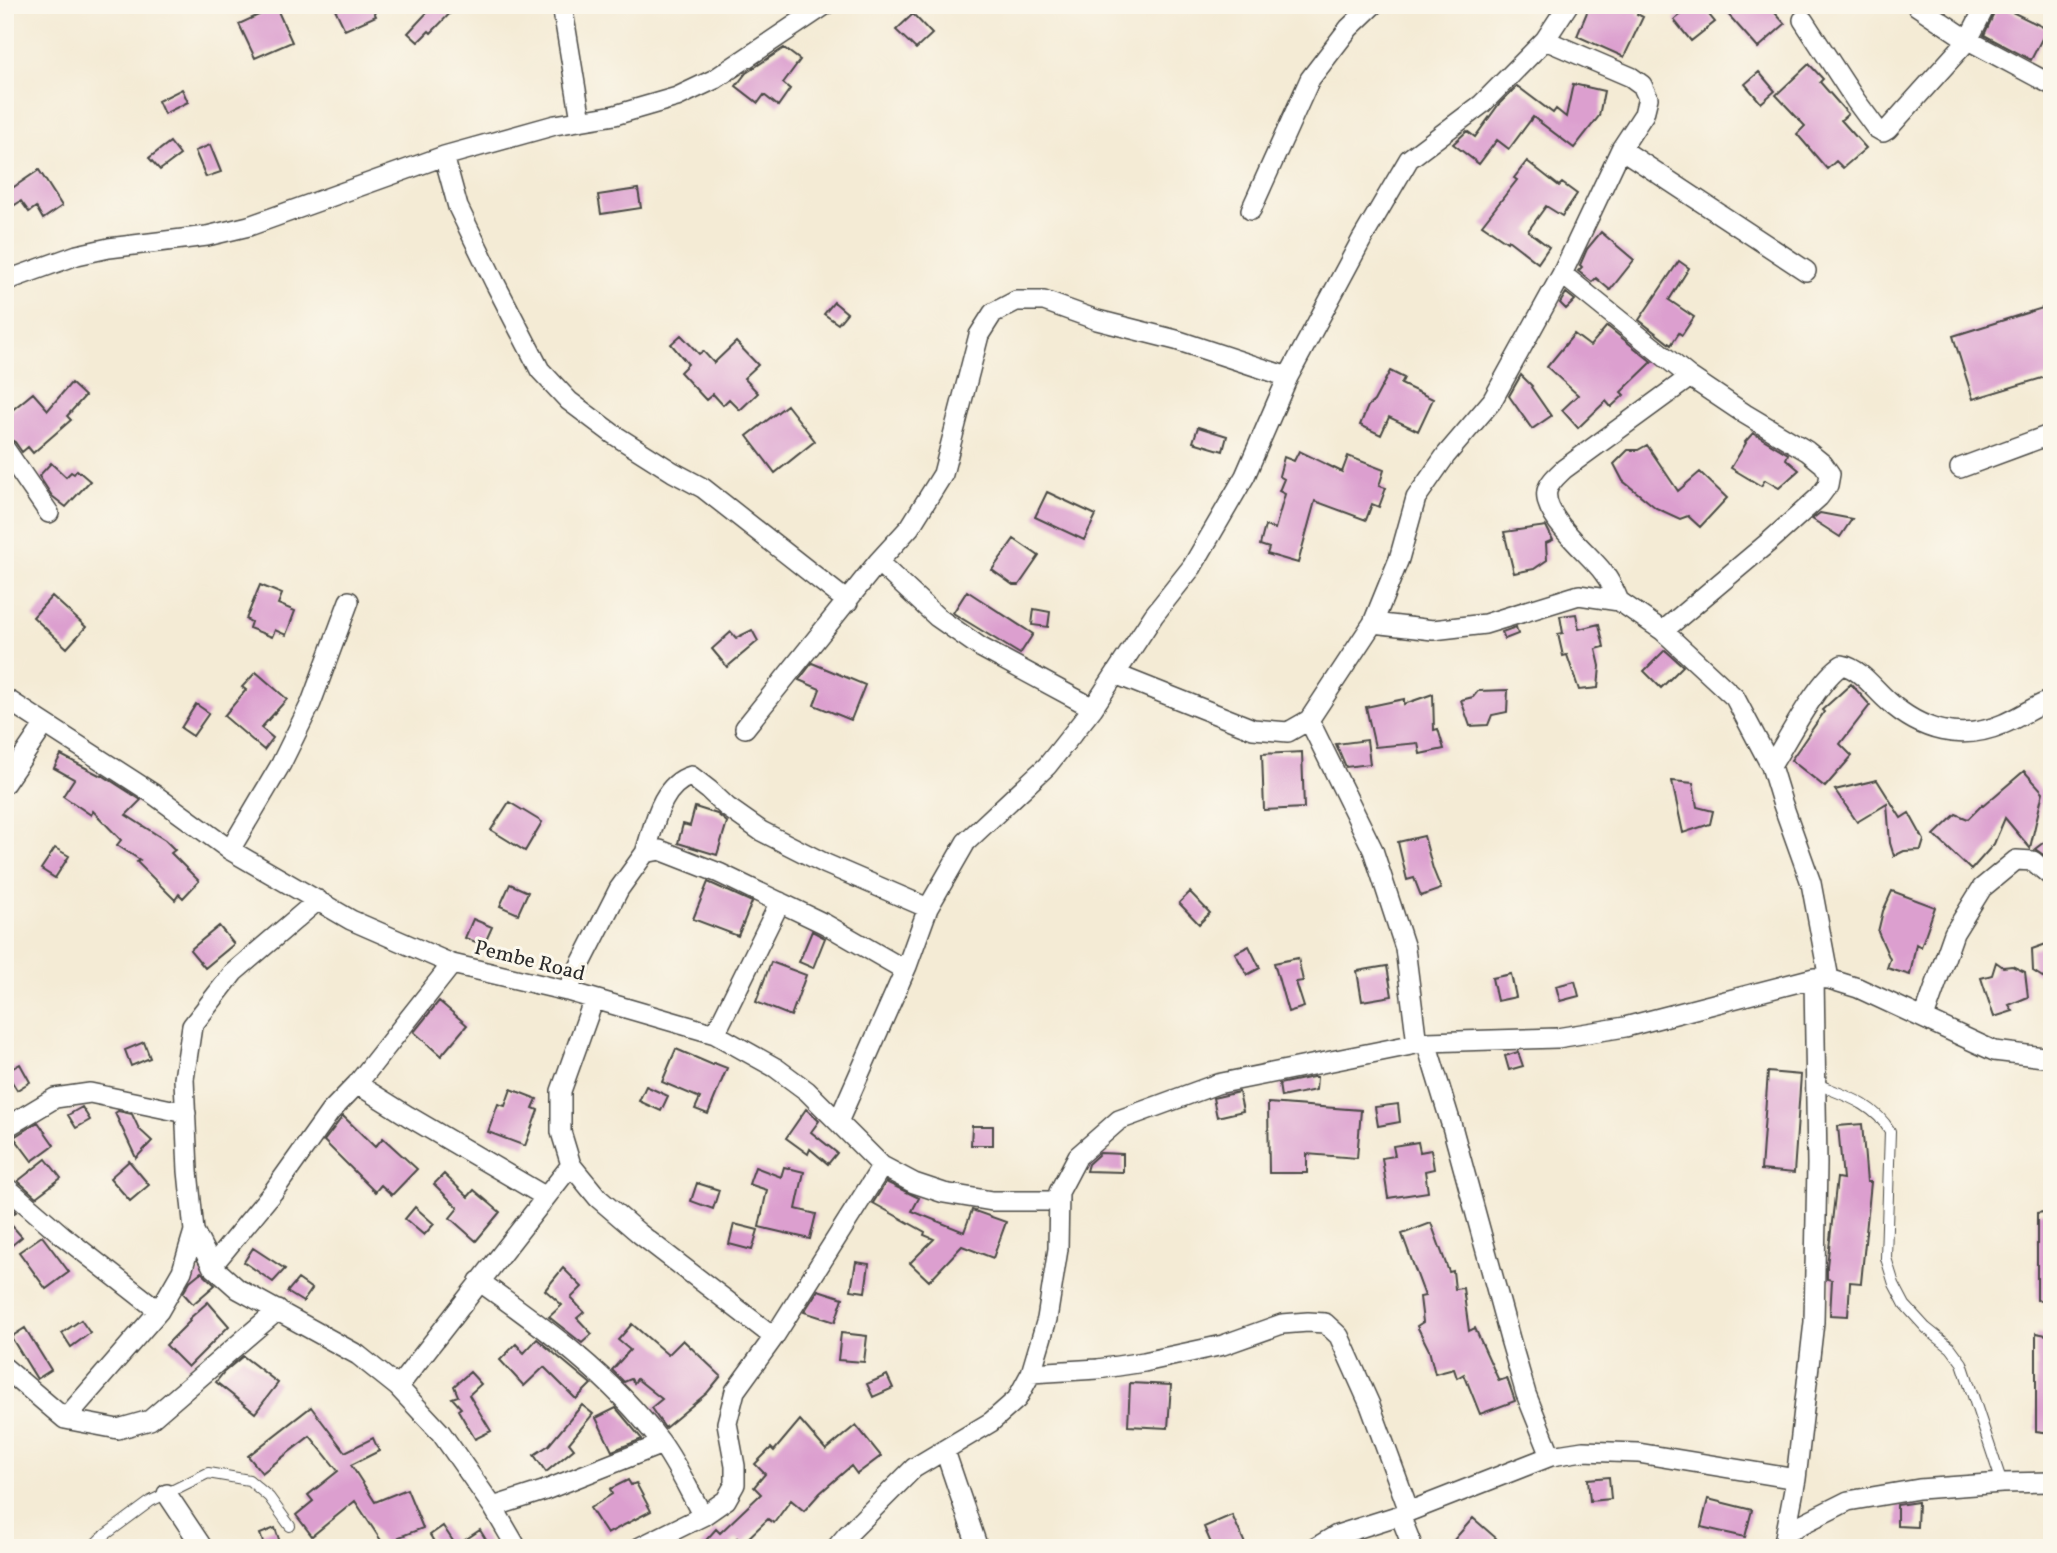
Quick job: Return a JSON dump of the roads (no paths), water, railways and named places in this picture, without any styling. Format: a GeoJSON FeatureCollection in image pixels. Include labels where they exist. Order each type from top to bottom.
{"type":"FeatureCollection","features":[{"type":"Feature","properties":{"kind":"street"},"geometry":{"type":"LineString","coordinates":[[7,278],[77,255],[109,248],[207,236],[249,226],[444,156],[555,125],[651,106],[715,79],[825,5]]}},
{"type":"Feature","properties":{"kind":"street"},"geometry":{"type":"LineString","coordinates":[[1251,210],[1310,79],[1349,28],[1373,5]]}},
{"type":"Feature","properties":{"kind":"street"},"geometry":{"type":"LineString","coordinates":[[838,1122],[905,970],[928,908],[967,842],[1047,766],[1093,708],[1154,615],[1192,567],[1245,476],[1288,377],[1362,239],[1409,159],[1482,104],[1545,40],[1568,5]]}},
{"type":"Feature","properties":{"kind":"street"},"geometry":{"type":"LineString","coordinates":[[1916,5],[1968,40],[2052,85]]}},
{"type":"Feature","properties":{"kind":"street"},"geometry":{"type":"LineString","coordinates":[[1802,20],[1856,101],[1876,128],[1883,132],[1888,130],[1968,40],[1986,5]]}},
{"type":"Feature","properties":{"kind":"street"},"geometry":{"type":"LineString","coordinates":[[566,7],[581,120]]}},
{"type":"Feature","properties":{"kind":"street"},"geometry":{"type":"LineString","coordinates":[[1115,674],[1253,729],[1288,732],[1309,720],[1373,623],[1399,559],[1416,498],[1446,455],[1492,401],[1562,274],[1622,149],[1644,114],[1648,98],[1642,85],[1631,77],[1545,40]]}},
{"type":"Feature","properties":{"kind":"street"},"geometry":{"type":"LineString","coordinates":[[1622,149],[1806,271]]}},
{"type":"Feature","properties":{"kind":"street"},"geometry":{"type":"LineString","coordinates":[[444,156],[458,207],[540,370],[569,401],[613,434],[703,488],[848,601]]}},
{"type":"Feature","properties":{"kind":"street"},"geometry":{"type":"LineString","coordinates":[[1562,274],[1690,377],[1807,451],[1823,464],[1830,474],[1828,485],[1819,497],[1663,631]]}},
{"type":"Feature","properties":{"kind":"street"},"geometry":{"type":"LineString","coordinates":[[745,728],[878,562],[910,527],[943,474],[979,335],[993,313],[1016,301],[1044,301],[1097,320],[1176,340],[1288,377]]}},
{"type":"Feature","properties":{"kind":"street"},"geometry":{"type":"LineString","coordinates":[[1619,601],[1614,587],[1603,571],[1561,526],[1551,509],[1547,493],[1551,483],[1564,469],[1690,377]]}},
{"type":"Feature","properties":{"kind":"street"},"geometry":{"type":"LineString","coordinates":[[1960,468],[2052,434]]}},
{"type":"Feature","properties":{"kind":"street"},"geometry":{"type":"LineString","coordinates":[[5,449],[49,513]]}},
{"type":"Feature","properties":{"kind":"street"},"geometry":{"type":"LineString","coordinates":[[878,562],[937,617],[980,647],[1093,708]]}},
{"type":"Feature","properties":{"kind":"street"},"geometry":{"type":"LineString","coordinates":[[1373,623],[1433,629],[1485,624],[1579,595],[1619,601],[1663,631],[1735,698],[1771,766],[1811,883],[1822,979],[1817,1084],[1814,1322],[1796,1479],[1785,1540]]}},
{"type":"Feature","properties":{"kind":"street"},"geometry":{"type":"LineString","coordinates":[[229,850],[281,764],[311,704],[349,601]]}},
{"type":"Feature","properties":{"kind":"street"},"geometry":{"type":"LineString","coordinates":[[1771,766],[1821,686],[1832,671],[1842,664],[1858,672],[1891,704],[1934,730],[1963,734],[2002,725],[2037,705],[2052,700]]}},
{"type":"Feature","properties":{"kind":"street","name":"Pembe Road"},"geometry":{"type":"LineString","coordinates":[[5,698],[152,793],[229,850],[351,920],[452,964],[567,991],[715,1034],[776,1068],[807,1091],[882,1166],[914,1183],[944,1193],[992,1201],[1059,1201]]}},
{"type":"Feature","properties":{"kind":"street"},"geometry":{"type":"LineString","coordinates":[[1309,720],[1373,850],[1405,948],[1422,1043],[1453,1130],[1526,1394],[1551,1456]]}},
{"type":"Feature","properties":{"kind":"street"},"geometry":{"type":"LineString","coordinates":[[5,783],[46,724]]}},
{"type":"Feature","properties":{"kind":"street"},"geometry":{"type":"LineString","coordinates":[[567,991],[619,889],[645,853],[664,797],[681,779],[691,776],[727,807],[761,831],[826,864],[928,908]]}},
{"type":"Feature","properties":{"kind":"street"},"geometry":{"type":"LineString","coordinates":[[645,853],[660,850],[719,873],[825,924],[905,970]]}},
{"type":"Feature","properties":{"kind":"street"},"geometry":{"type":"LineString","coordinates":[[1924,1018],[1954,933],[1982,888],[2016,860],[2033,861],[2052,877]]}},
{"type":"Feature","properties":{"kind":"street"},"geometry":{"type":"LineString","coordinates":[[318,900],[234,972],[192,1026],[184,1079],[194,1231],[212,1266],[238,1289],[358,1354],[398,1387],[442,1433],[493,1507],[517,1548]]}},
{"type":"Feature","properties":{"kind":"street"},"geometry":{"type":"LineString","coordinates":[[715,1034],[780,902]]}},
{"type":"Feature","properties":{"kind":"street"},"geometry":{"type":"LineString","coordinates":[[212,1266],[273,1192],[330,1112],[357,1084],[452,964]]}},
{"type":"Feature","properties":{"kind":"street"},"geometry":{"type":"LineString","coordinates":[[836,1548],[914,1468],[991,1422],[1017,1399],[1031,1373],[1049,1308],[1058,1250],[1059,1192],[1078,1156],[1119,1120],[1217,1084],[1422,1043],[1556,1038],[1625,1027],[1822,979],[1858,988],[1994,1051],[2044,1057],[2052,1055]]}},
{"type":"Feature","properties":{"kind":"street"},"geometry":{"type":"LineString","coordinates":[[594,999],[561,1091],[561,1132],[571,1165],[598,1198],[775,1337]]}},
{"type":"Feature","properties":{"kind":"street"},"geometry":{"type":"LineString","coordinates":[[357,1084],[546,1197]]}},
{"type":"Feature","properties":{"kind":"street"},"geometry":{"type":"LineString","coordinates":[[5,1128],[55,1098],[90,1093],[186,1113]]}},
{"type":"Feature","properties":{"kind":"street"},"geometry":{"type":"LineString","coordinates":[[398,1387],[571,1165]]}},
{"type":"Feature","properties":{"kind":"street"},"geometry":{"type":"LineString","coordinates":[[638,1548],[703,1516],[726,1500],[735,1484],[735,1466],[727,1423],[735,1391],[775,1337],[882,1166]]}},
{"type":"Feature","properties":{"kind":"street"},"geometry":{"type":"LineString","coordinates":[[5,1186],[63,1236],[159,1311]]}},
{"type":"Feature","properties":{"kind":"street"},"geometry":{"type":"LineString","coordinates":[[65,1419],[159,1311],[182,1271],[194,1231]]}},
{"type":"Feature","properties":{"kind":"street"},"geometry":{"type":"LineString","coordinates":[[479,1281],[578,1354],[643,1419],[662,1444],[703,1516]]}},
{"type":"Feature","properties":{"kind":"street"},"geometry":{"type":"LineString","coordinates":[[5,1368],[65,1419],[118,1429],[150,1420],[278,1310]]}},
{"type":"Feature","properties":{"kind":"street"},"geometry":{"type":"LineString","coordinates":[[1031,1373],[1098,1369],[1144,1362],[1223,1345],[1282,1324],[1325,1323],[1339,1336],[1370,1405],[1405,1513],[1413,1548]]}},
{"type":"Feature","properties":{"kind":"street"},"geometry":{"type":"LineString","coordinates":[[493,1507],[543,1491],[662,1444]]}},
{"type":"Feature","properties":{"kind":"street"},"geometry":{"type":"LineString","coordinates":[[945,1451],[978,1548]]}},
{"type":"Feature","properties":{"kind":"street"},"geometry":{"type":"LineString","coordinates":[[1315,1548],[1337,1535],[1405,1513],[1551,1456],[1583,1451],[1638,1453],[1796,1479]]}},
{"type":"Feature","properties":{"kind":"street"},"geometry":{"type":"LineString","coordinates":[[1785,1540],[1848,1501],[1919,1489],[2052,1482]]}},
{"type":"Feature","properties":{"kind":"street"},"geometry":{"type":"LineString","coordinates":[[167,1493],[203,1548]]}},
{"type":"Feature","properties":{"kind":"lane"},"geometry":{"type":"LineString","coordinates":[[1817,1084],[1868,1107],[1881,1117],[1890,1131],[1886,1258],[1894,1284],[1905,1305],[1926,1328],[1951,1348],[1962,1363],[2002,1483]]}},
{"type":"Feature","properties":{"kind":"lane"},"geometry":{"type":"LineString","coordinates":[[91,1548],[150,1501],[208,1473],[248,1480],[269,1497],[290,1526]]}}]}
